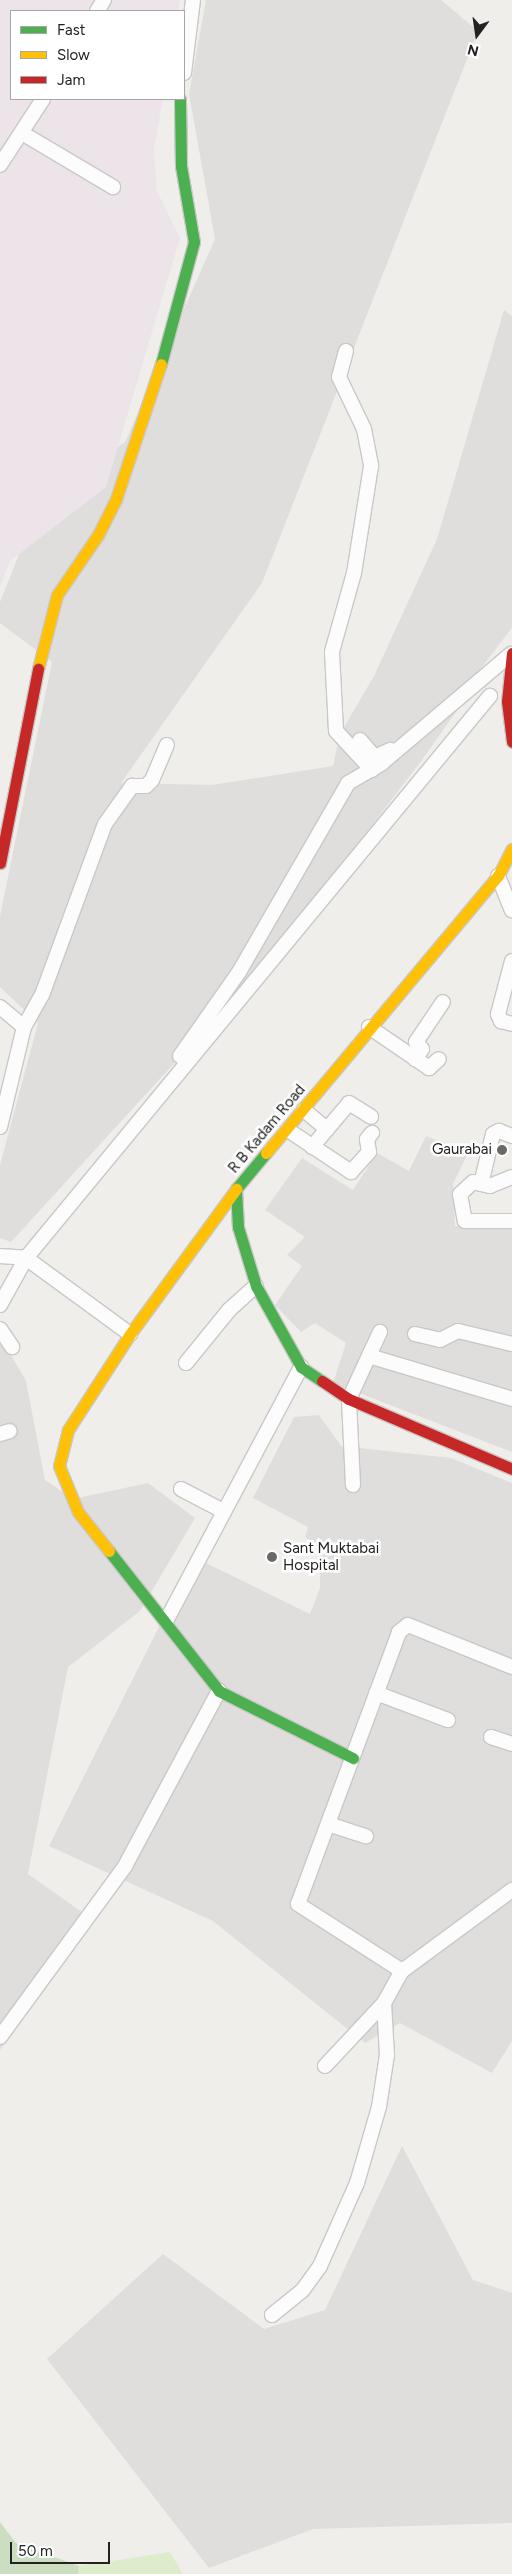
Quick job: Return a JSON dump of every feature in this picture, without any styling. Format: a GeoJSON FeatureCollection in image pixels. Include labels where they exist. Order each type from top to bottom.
{"type":"FeatureCollection","features":[{"type":"Feature","properties":{"kind":"street"},"geometry":{"type":"LineString","coordinates":[[185,65],[193,0]]}},
{"type":"Feature","properties":{"kind":"street"},"geometry":{"type":"LineString","coordinates":[[0,164],[43,100]]}},
{"type":"Feature","properties":{"kind":"street"},"geometry":{"type":"LineString","coordinates":[[0,863],[47,624],[57,595],[98,535],[116,499],[149,410],[194,242],[181,166],[180,100]]}},
{"type":"Feature","properties":{"kind":"street"},"geometry":{"type":"LineString","coordinates":[[22,133],[113,187]]}},
{"type":"Feature","properties":{"kind":"street"},"geometry":{"type":"LineString","coordinates":[[346,350],[339,377],[362,423],[371,466],[354,573],[332,652],[336,731],[372,770]]}},
{"type":"Feature","properties":{"kind":"street"},"geometry":{"type":"LineString","coordinates":[[159,1091],[239,972],[348,783],[372,770],[391,752],[478,684],[511,654]]}},
{"type":"Feature","properties":{"kind":"street"},"geometry":{"type":"LineString","coordinates":[[511,654],[507,701],[512,742]]}},
{"type":"Feature","properties":{"kind":"street"},"geometry":{"type":"LineString","coordinates":[[478,684],[490,696],[507,701]]}},
{"type":"Feature","properties":{"kind":"street"},"geometry":{"type":"LineString","coordinates":[[0,1305],[26,1258],[159,1091],[490,696]]}},
{"type":"Feature","properties":{"kind":"street"},"geometry":{"type":"LineString","coordinates":[[360,740],[375,758],[391,752],[408,731]]}},
{"type":"Feature","properties":{"kind":"street"},"geometry":{"type":"LineString","coordinates":[[0,1127],[24,1027],[42,995],[113,806],[132,786],[146,786],[152,780],[167,745]]}},
{"type":"Feature","properties":{"kind":"street","name":"R B Kadam Road"},"geometry":{"type":"LineString","coordinates":[[512,849],[498,876],[368,1027],[288,1130],[236,1189],[238,1227],[256,1286],[301,1367],[349,1398],[512,1469]]}},
{"type":"Feature","properties":{"kind":"street"},"geometry":{"type":"LineString","coordinates":[[498,876],[512,910]]}},
{"type":"Feature","properties":{"kind":"street"},"geometry":{"type":"LineString","coordinates":[[512,961],[498,1014],[501,1021],[512,1024]]}},
{"type":"Feature","properties":{"kind":"street"},"geometry":{"type":"LineString","coordinates":[[368,1027],[426,1055],[416,1042],[443,1002]]}},
{"type":"Feature","properties":{"kind":"street"},"geometry":{"type":"LineString","coordinates":[[0,1008],[24,1027]]}},
{"type":"Feature","properties":{"kind":"street"},"geometry":{"type":"LineString","coordinates":[[312,1146],[349,1103],[371,1117]]}},
{"type":"Feature","properties":{"kind":"street"},"geometry":{"type":"LineString","coordinates":[[304,1110],[327,1128]]}},
{"type":"Feature","properties":{"kind":"street"},"geometry":{"type":"LineString","coordinates":[[288,1130],[351,1172],[369,1152],[367,1139],[372,1133]]}},
{"type":"Feature","properties":{"kind":"street"},"geometry":{"type":"LineString","coordinates":[[481,1184],[493,1134],[499,1131],[512,1136]]}},
{"type":"Feature","properties":{"kind":"street"},"geometry":{"type":"LineString","coordinates":[[512,1177],[490,1186],[481,1184],[466,1185],[460,1194],[466,1222],[512,1221]]}},
{"type":"Feature","properties":{"kind":"street"},"geometry":{"type":"LineString","coordinates":[[236,1189],[130,1334],[68,1430],[59,1466],[78,1512],[166,1621],[219,1691],[353,1758]]}},
{"type":"Feature","properties":{"kind":"street"},"geometry":{"type":"LineString","coordinates":[[0,1256],[26,1258],[130,1334]]}},
{"type":"Feature","properties":{"kind":"street"},"geometry":{"type":"LineString","coordinates":[[186,1363],[229,1310],[256,1286]]}},
{"type":"Feature","properties":{"kind":"street"},"geometry":{"type":"LineString","coordinates":[[0,1329],[12,1347]]}},
{"type":"Feature","properties":{"kind":"street"},"geometry":{"type":"LineString","coordinates":[[415,1334],[440,1340],[458,1331],[512,1344]]}},
{"type":"Feature","properties":{"kind":"street"},"geometry":{"type":"LineString","coordinates":[[353,1485],[349,1398],[380,1332]]}},
{"type":"Feature","properties":{"kind":"street"},"geometry":{"type":"LineString","coordinates":[[369,1356],[512,1399]]}},
{"type":"Feature","properties":{"kind":"street"},"geometry":{"type":"LineString","coordinates":[[166,1621],[301,1367]]}},
{"type":"Feature","properties":{"kind":"street"},"geometry":{"type":"LineString","coordinates":[[181,1489],[223,1511]]}},
{"type":"Feature","properties":{"kind":"street"},"geometry":{"type":"LineString","coordinates":[[402,1971],[298,1904],[398,1632],[408,1625],[512,1666]]}},
{"type":"Feature","properties":{"kind":"street"},"geometry":{"type":"LineString","coordinates":[[0,2037],[125,1866],[219,1691]]}},
{"type":"Feature","properties":{"kind":"street"},"geometry":{"type":"LineString","coordinates":[[376,1693],[448,1720]]}},
{"type":"Feature","properties":{"kind":"street"},"geometry":{"type":"LineString","coordinates":[[491,1737],[512,1744]]}},
{"type":"Feature","properties":{"kind":"street"},"geometry":{"type":"LineString","coordinates":[[328,1824],[366,1836]]}},
{"type":"Feature","properties":{"kind":"street"},"geometry":{"type":"LineString","coordinates":[[325,2066],[384,2003],[402,1971],[512,1890]]}},
{"type":"Feature","properties":{"kind":"street"},"geometry":{"type":"LineString","coordinates":[[272,2315],[302,2291],[320,2266],[357,2183],[379,2107],[387,2055],[384,2003]]}},
{"type":"Feature","properties":{"kind":"shaded area"},"geometry":{"type":"Polygon","coordinates":[[[0,0],[180,0],[178,10],[10,10],[10,100],[163,100],[154,148],[157,191],[180,238],[106,487],[10,561],[0,587],[0,0]]]}},
{"type":"Feature","properties":{"kind":"shaded area"},"geometry":{"type":"Polygon","coordinates":[[[206,0],[441,0],[478,31],[262,583],[121,783],[212,785],[333,766],[340,734],[374,676],[437,539],[504,310],[512,316],[512,628],[458,698],[463,702],[422,760],[272,956],[11,1242],[0,1238],[0,1165],[38,1023],[0,987],[0,916],[52,662],[0,623],[0,602],[39,504],[125,442],[215,239],[189,94],[206,0]]]}},
{"type":"Feature","properties":{"kind":"shaded area"},"geometry":{"type":"Polygon","coordinates":[[[426,1136],[468,1153],[453,1184],[455,1226],[512,1229],[512,1452],[333,1383],[346,1343],[315,1323],[301,1332],[275,1305],[302,1266],[287,1255],[305,1237],[265,1210],[302,1158],[353,1190],[377,1153],[409,1171],[426,1136]]]}},
{"type":"Feature","properties":{"kind":"shaded area"},"geometry":{"type":"Polygon","coordinates":[[[0,1336],[26,1381],[45,1480],[73,1499],[148,1483],[195,1518],[140,1611],[68,1667],[28,1874],[89,1917],[0,2050],[0,1336]]]}},
{"type":"Feature","properties":{"kind":"shaded area"},"geometry":{"type":"Polygon","coordinates":[[[319,1415],[341,1446],[451,1458],[512,1483],[512,2041],[492,2073],[400,2023],[365,2043],[213,1921],[49,1846],[194,1557],[310,1614],[320,1588],[320,1547],[305,1537],[308,1527],[253,1498],[294,1417],[319,1415]]]}},
{"type":"Feature","properties":{"kind":"shaded area"},"geometry":{"type":"Polygon","coordinates":[[[402,2146],[473,2280],[512,2293],[512,2523],[313,2529],[209,2568],[47,2359],[163,2254],[264,2329],[325,2310],[402,2146]]]}},
{"type":"Feature","properties":{"kind":"green space"},"geometry":{"type":"Polygon","coordinates":[[[0,2522],[16,2543],[79,2566],[78,2574],[0,2574],[0,2522]]]}},
{"type":"Feature","properties":{"kind":"green space"},"geometry":{"type":"Polygon","coordinates":[[[170,2552],[183,2574],[78,2574],[79,2566],[170,2552]]]}},
{"type":"Feature","properties":{"kind":"traffic: fast"},"geometry":{"type":"LineString","coordinates":[[161,364],[194,242],[181,166],[180,100]]}},
{"type":"Feature","properties":{"kind":"traffic: fast"},"geometry":{"type":"LineString","coordinates":[[266,1153],[236,1189],[238,1227],[256,1286],[301,1367],[322,1381]]}},
{"type":"Feature","properties":{"kind":"traffic: fast"},"geometry":{"type":"LineString","coordinates":[[109,1551],[219,1691],[353,1758]]}},
{"type":"Feature","properties":{"kind":"traffic: slow"},"geometry":{"type":"LineString","coordinates":[[38,669],[57,595],[98,535],[116,499],[161,364]]}},
{"type":"Feature","properties":{"kind":"traffic: slow"},"geometry":{"type":"LineString","coordinates":[[266,1153],[498,876],[512,849]]}},
{"type":"Feature","properties":{"kind":"traffic: slow"},"geometry":{"type":"LineString","coordinates":[[109,1551],[78,1512],[59,1466],[68,1430],[130,1334],[236,1189]]}},
{"type":"Feature","properties":{"kind":"traffic: jam"},"geometry":{"type":"LineString","coordinates":[[512,653],[507,701],[512,742]]}},
{"type":"Feature","properties":{"kind":"traffic: jam"},"geometry":{"type":"LineString","coordinates":[[0,863],[38,669]]}},
{"type":"Feature","properties":{"kind":"traffic: jam"},"geometry":{"type":"LineString","coordinates":[[322,1381],[349,1399],[512,1469]]}},
{"type":"Feature","properties":{"kind":"place","name":"Gaurabai"},"geometry":{"type":"Point","coordinates":[502,1150]}},
{"type":"Feature","properties":{"kind":"place","name":"Sant Muktabai Hospital"},"geometry":{"type":"Point","coordinates":[272,1557]}}]}
